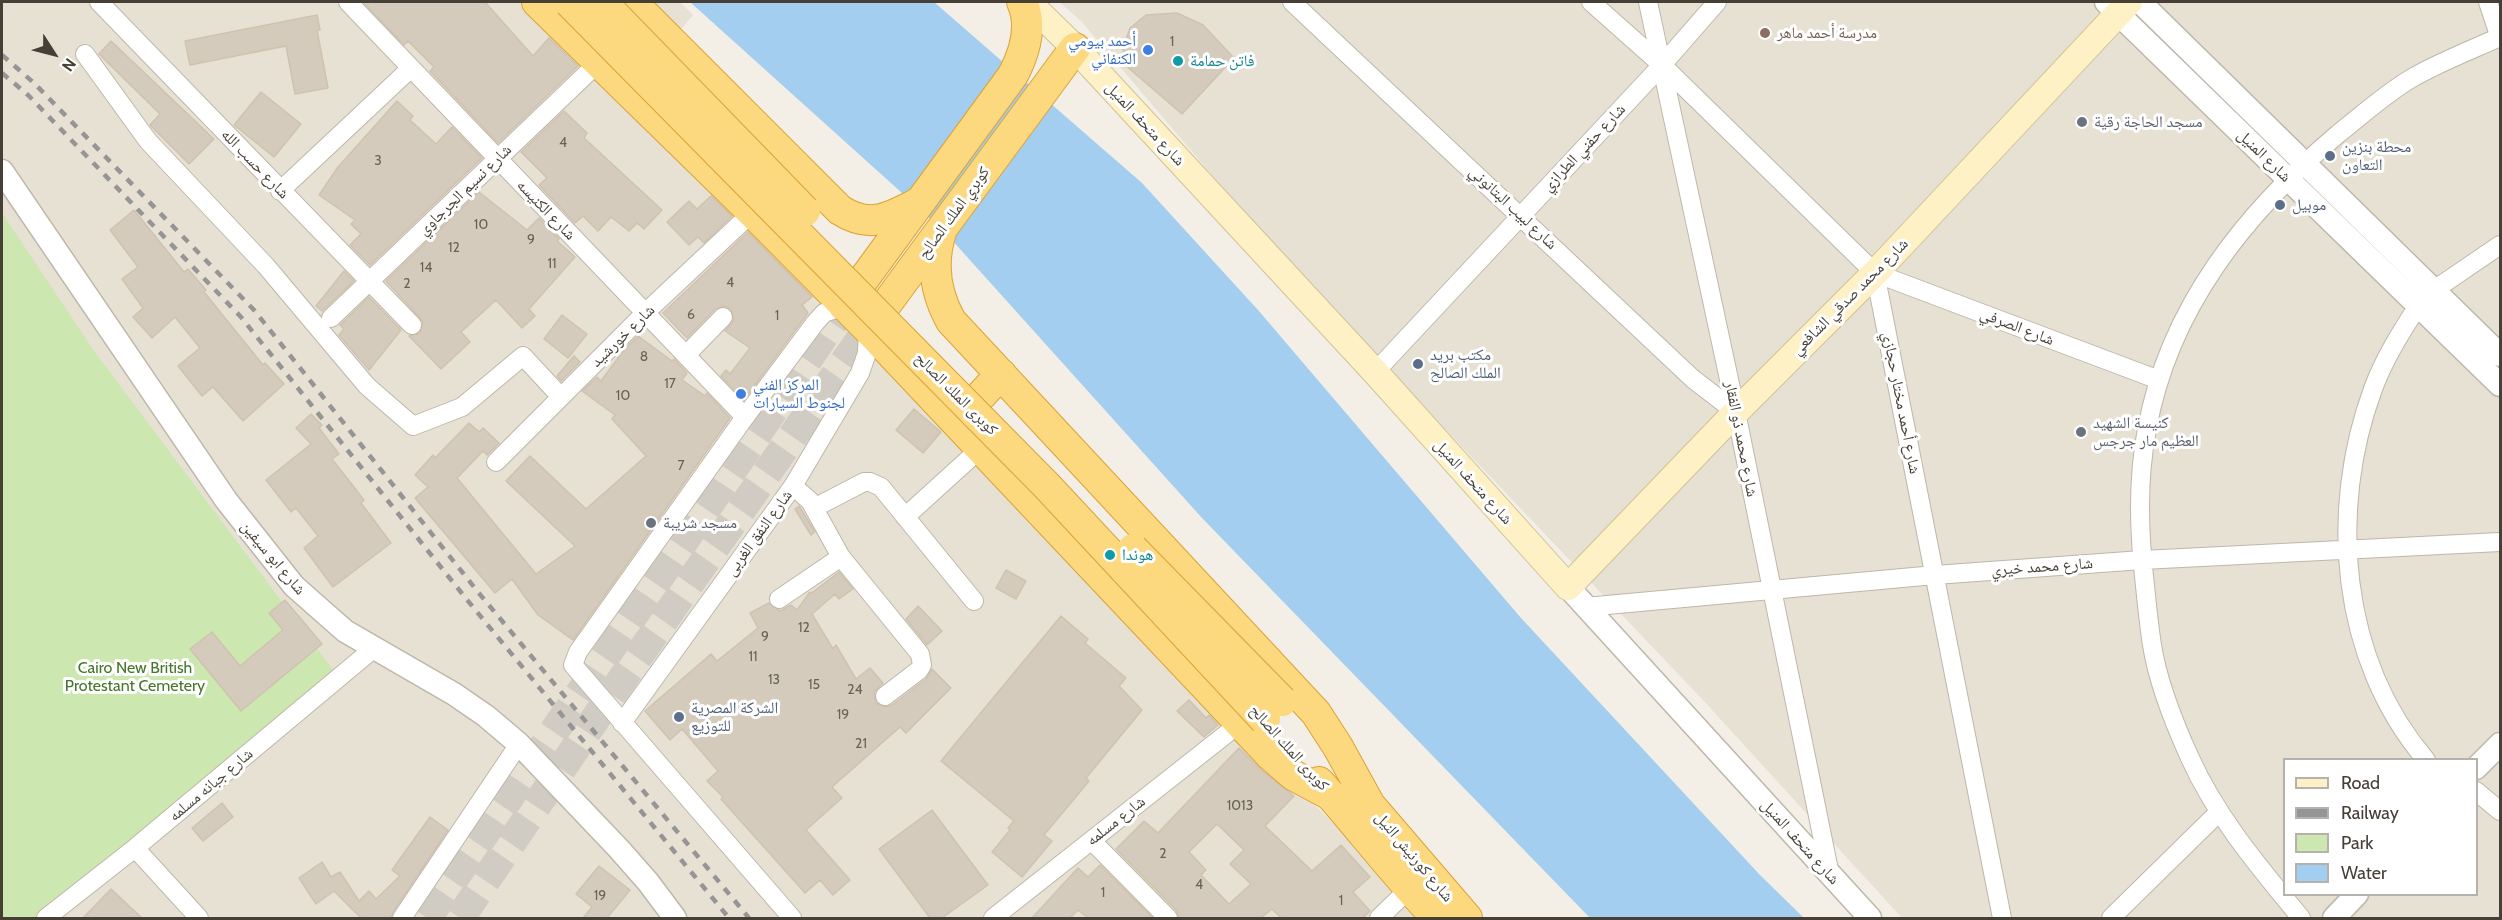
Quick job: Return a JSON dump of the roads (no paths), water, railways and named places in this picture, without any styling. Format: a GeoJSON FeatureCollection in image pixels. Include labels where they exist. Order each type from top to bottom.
{"type":"FeatureCollection","features":[{"type":"Feature","properties":{"kind":"highway"},"geometry":{"type":"LineString","coordinates":[[537,2],[868,329],[1239,724],[1293,775],[1332,796]]}},
{"type":"Feature","properties":{"kind":"highway","name":"كوبرى الملك الصالح"},"geometry":{"type":"LineString","coordinates":[[570,2],[1047,486],[1265,720],[1332,796]]}},
{"type":"Feature","properties":{"kind":"highway","name":"كوبرى الملك الصالح"},"geometry":{"type":"LineString","coordinates":[[602,2],[1282,701],[1363,795]]}},
{"type":"Feature","properties":{"kind":"highway"},"geometry":{"type":"LineString","coordinates":[[632,2],[840,210],[853,218],[866,222],[891,215],[920,202]]}},
{"type":"Feature","properties":{"kind":"highway"},"geometry":{"type":"LineString","coordinates":[[1018,63],[1027,25],[1022,2]]}},
{"type":"Feature","properties":{"kind":"highway"},"geometry":{"type":"LineString","coordinates":[[1018,63],[1029,46],[1041,44],[1052,49],[1058,60],[1057,72]]}},
{"type":"Feature","properties":{"kind":"highway","name":"كوبري الملك الصالح"},"geometry":{"type":"LineString","coordinates":[[868,329],[928,269],[942,229],[1075,48]]}},
{"type":"Feature","properties":{"kind":"highway","name":"كوبري الملك الصالح"},"geometry":{"type":"LineString","coordinates":[[844,306],[1018,63]]}},
{"type":"Feature","properties":{"kind":"highway"},"geometry":{"type":"LineString","coordinates":[[754,214],[766,214],[787,203],[799,182],[800,171]]}},
{"type":"Feature","properties":{"kind":"highway"},"geometry":{"type":"LineString","coordinates":[[928,269],[951,321],[1316,713],[1338,747],[1363,795]]}},
{"type":"Feature","properties":{"kind":"highway"},"geometry":{"type":"LineString","coordinates":[[956,422],[1001,374]]}},
{"type":"Feature","properties":{"kind":"highway","name":"شارع كورنيش النيل"},"geometry":{"type":"LineString","coordinates":[[1363,795],[1433,882],[1467,918]]}},
{"type":"Feature","properties":{"kind":"highway","name":"شارع كورنيش النيل"},"geometry":{"type":"LineString","coordinates":[[1332,796],[1409,889],[1437,918]]}},
{"type":"Feature","properties":{"kind":"main road","name":"شارع متحف المنيل"},"geometry":{"type":"LineString","coordinates":[[1028,2],[1075,48],[1375,372],[1568,588]]}},
{"type":"Feature","properties":{"kind":"main road","name":"شارع محمد صدقي الشافعي"},"geometry":{"type":"LineString","coordinates":[[1568,588],[1736,412],[1875,273],[2123,4]]}},
{"type":"Feature","properties":{"kind":"street","name":"شارع حسب الله"},"geometry":{"type":"LineString","coordinates":[[99,2],[412,325]]}},
{"type":"Feature","properties":{"kind":"street","name":"شارع الكنيسه"},"geometry":{"type":"LineString","coordinates":[[348,2],[745,417]]}},
{"type":"Feature","properties":{"kind":"street","name":"شارع لبيب البتانوني"},"geometry":{"type":"LineString","coordinates":[[1292,2],[1521,215],[1693,380],[1736,412]]}},
{"type":"Feature","properties":{"kind":"street"},"geometry":{"type":"LineString","coordinates":[[1591,2],[1662,65],[1875,273]]}},
{"type":"Feature","properties":{"kind":"street","name":"شارع محمد ذو الفقار"},"geometry":{"type":"LineString","coordinates":[[1648,2],[1736,412],[1830,877]]}},
{"type":"Feature","properties":{"kind":"street","name":"شارع حفني الطرازي"},"geometry":{"type":"LineString","coordinates":[[1375,372],[1662,65],[1717,2]]}},
{"type":"Feature","properties":{"kind":"street"},"geometry":{"type":"LineString","coordinates":[[2301,918],[2252,859],[2219,812],[2190,760],[2168,705],[2152,647],[2139,527],[2140,477],[2147,428],[2159,380],[2176,335],[2197,292],[2223,252],[2304,162],[2375,104],[2412,78],[2447,60],[2500,38],[2488,2]]}},
{"type":"Feature","properties":{"kind":"street","name":"شارع المنيل"},"geometry":{"type":"LineString","coordinates":[[2123,4],[2304,162],[2426,298],[2500,385]]}},
{"type":"Feature","properties":{"kind":"street","name":"شارع المنيل"},"geometry":{"type":"LineString","coordinates":[[2123,4],[2288,179],[2426,298],[2500,355]]}},
{"type":"Feature","properties":{"kind":"street"},"geometry":{"type":"LineString","coordinates":[[86,54],[148,141],[266,266],[367,386],[413,426],[462,407],[523,356],[561,396]]}},
{"type":"Feature","properties":{"kind":"street","name":"شارع نسيم الجرجاوي"},"geometry":{"type":"LineString","coordinates":[[331,318],[599,62]]}},
{"type":"Feature","properties":{"kind":"street"},"geometry":{"type":"LineString","coordinates":[[280,191],[410,69]]}},
{"type":"Feature","properties":{"kind":"street","name":"شارع ابو سيفين"},"geometry":{"type":"LineString","coordinates":[[2,171],[226,500],[294,586],[345,631],[373,649],[454,693],[519,744],[619,849],[675,918]]}},
{"type":"Feature","properties":{"kind":"street","name":"شارع خورشيد"},"geometry":{"type":"LineString","coordinates":[[496,462],[645,313],[742,222],[754,214]]}},
{"type":"Feature","properties":{"kind":"street"},"geometry":{"type":"LineString","coordinates":[[2425,758],[2394,718],[2373,673],[2356,625],[2347,551],[2350,479],[2359,433],[2373,388],[2393,345],[2426,298],[2500,245]]}},
{"type":"Feature","properties":{"kind":"street","name":"شارع الصرفي"},"geometry":{"type":"LineString","coordinates":[[1875,273],[2159,380]]}},
{"type":"Feature","properties":{"kind":"street","name":"شارع أحمد مختار حجازي"},"geometry":{"type":"LineString","coordinates":[[1875,273],[2002,918]]}},
{"type":"Feature","properties":{"kind":"street"},"geometry":{"type":"LineString","coordinates":[[792,918],[573,665],[578,652],[745,417],[815,323],[825,314],[844,306]]}},
{"type":"Feature","properties":{"kind":"street"},"geometry":{"type":"LineString","coordinates":[[686,355],[723,317]]}},
{"type":"Feature","properties":{"kind":"street","name":"شارع النفق الغربى"},"geometry":{"type":"LineString","coordinates":[[622,723],[793,486],[860,374],[867,353],[868,329]]}},
{"type":"Feature","properties":{"kind":"street"},"geometry":{"type":"LineString","coordinates":[[905,517],[981,448]]}},
{"type":"Feature","properties":{"kind":"street"},"geometry":{"type":"LineString","coordinates":[[814,508],[864,482],[881,487],[974,600]]}},
{"type":"Feature","properties":{"kind":"street"},"geometry":{"type":"LineString","coordinates":[[793,486],[806,496],[841,557],[920,654],[922,660],[919,670],[885,696]]}},
{"type":"Feature","properties":{"kind":"street","name":"شارع محمد خيري"},"geometry":{"type":"LineString","coordinates":[[1585,607],[1935,575],[2142,560],[2500,542]]}},
{"type":"Feature","properties":{"kind":"street"},"geometry":{"type":"LineString","coordinates":[[779,599],[841,557]]}},
{"type":"Feature","properties":{"kind":"street","name":"شارع متحف المنيل"},"geometry":{"type":"LineString","coordinates":[[1568,588],[1830,877],[1870,918]]}},
{"type":"Feature","properties":{"kind":"street","name":"شارع جبانه مسلمه"},"geometry":{"type":"LineString","coordinates":[[46,918],[135,848],[373,649]]}},
{"type":"Feature","properties":{"kind":"street","name":"شارع مسلمه"},"geometry":{"type":"LineString","coordinates":[[993,918],[1239,724]]}},
{"type":"Feature","properties":{"kind":"street"},"geometry":{"type":"LineString","coordinates":[[402,918],[519,744]]}},
{"type":"Feature","properties":{"kind":"street"},"geometry":{"type":"LineString","coordinates":[[2478,766],[2500,744]]}},
{"type":"Feature","properties":{"kind":"street"},"geometry":{"type":"LineString","coordinates":[[2478,793],[2500,811]]}},
{"type":"Feature","properties":{"kind":"street"},"geometry":{"type":"LineString","coordinates":[[2110,918],[2219,812]]}},
{"type":"Feature","properties":{"kind":"street"},"geometry":{"type":"LineString","coordinates":[[1092,841],[1168,918]]}},
{"type":"Feature","properties":{"kind":"street"},"geometry":{"type":"LineString","coordinates":[[135,848],[199,918]]}},
{"type":"Feature","properties":{"kind":"street"},"geometry":{"type":"LineString","coordinates":[[1378,918],[1409,889]]}},
{"type":"Feature","properties":{"kind":"street"},"geometry":{"type":"LineString","coordinates":[[2334,918],[2354,896]]}},
{"type":"Feature","properties":{"kind":"water"},"geometry":{"type":"Polygon","coordinates":[[[690,2],[934,2],[1142,183],[1258,310],[1521,618],[1760,875],[1804,918],[1590,918],[1202,518],[942,229],[690,2]]]}},
{"type":"Feature","properties":{"kind":"tunnel"},"geometry":{"type":"LineString","coordinates":[[427,918],[844,306]]}},
{"type":"Feature","properties":{"kind":"tunnel"},"geometry":{"type":"LineString","coordinates":[[460,918],[623,678],[868,329]]}},
{"type":"Feature","properties":{"kind":"railway"},"geometry":{"type":"LineString","coordinates":[[2,55],[34,83],[254,310],[478,592],[749,918]]}},
{"type":"Feature","properties":{"kind":"railway"},"geometry":{"type":"LineString","coordinates":[[2,73],[28,95],[241,317],[468,601],[729,918]]}},
{"type":"Feature","properties":{"kind":"place","name":"مدرسة أحمد ماهر"},"geometry":{"type":"Point","coordinates":[1765,33]}},
{"type":"Feature","properties":{"kind":"place","name":"أحمد بيومي الكنفاني"},"geometry":{"type":"Point","coordinates":[1148,50]}},
{"type":"Feature","properties":{"kind":"place","name":"فاتن حمامة"},"geometry":{"type":"Point","coordinates":[1178,61]}},
{"type":"Feature","properties":{"kind":"place","name":"مسجد الحاجة رقية"},"geometry":{"type":"Point","coordinates":[2082,122]}},
{"type":"Feature","properties":{"kind":"place","name":"محطة بنزين التعاون"},"geometry":{"type":"Point","coordinates":[2330,156]}},
{"type":"Feature","properties":{"kind":"place","name":"موبيل"},"geometry":{"type":"Point","coordinates":[2280,205]}},
{"type":"Feature","properties":{"kind":"place","name":"مكتب بريد الملك الصالح"},"geometry":{"type":"Point","coordinates":[1418,364]}},
{"type":"Feature","properties":{"kind":"place","name":"المركز الفني لجنوط السيارات"},"geometry":{"type":"Point","coordinates":[741,394]}},
{"type":"Feature","properties":{"kind":"place","name":"كنيسة الشهيد العظيم مار جرجس"},"geometry":{"type":"Point","coordinates":[2081,432]}},
{"type":"Feature","properties":{"kind":"place","name":"مسجد شريبة"},"geometry":{"type":"Point","coordinates":[651,523]}},
{"type":"Feature","properties":{"kind":"place","name":"هوندا"},"geometry":{"type":"Point","coordinates":[1110,555]}},
{"type":"Feature","properties":{"kind":"place","name":"الشركة المصرية للتوزيع"},"geometry":{"type":"Point","coordinates":[679,717]}},
{"type":"Feature","properties":{"kind":"park label","name":"Cairo New British Protestant Cemetery"},"geometry":{"type":"Point","coordinates":[135,677]}}]}
